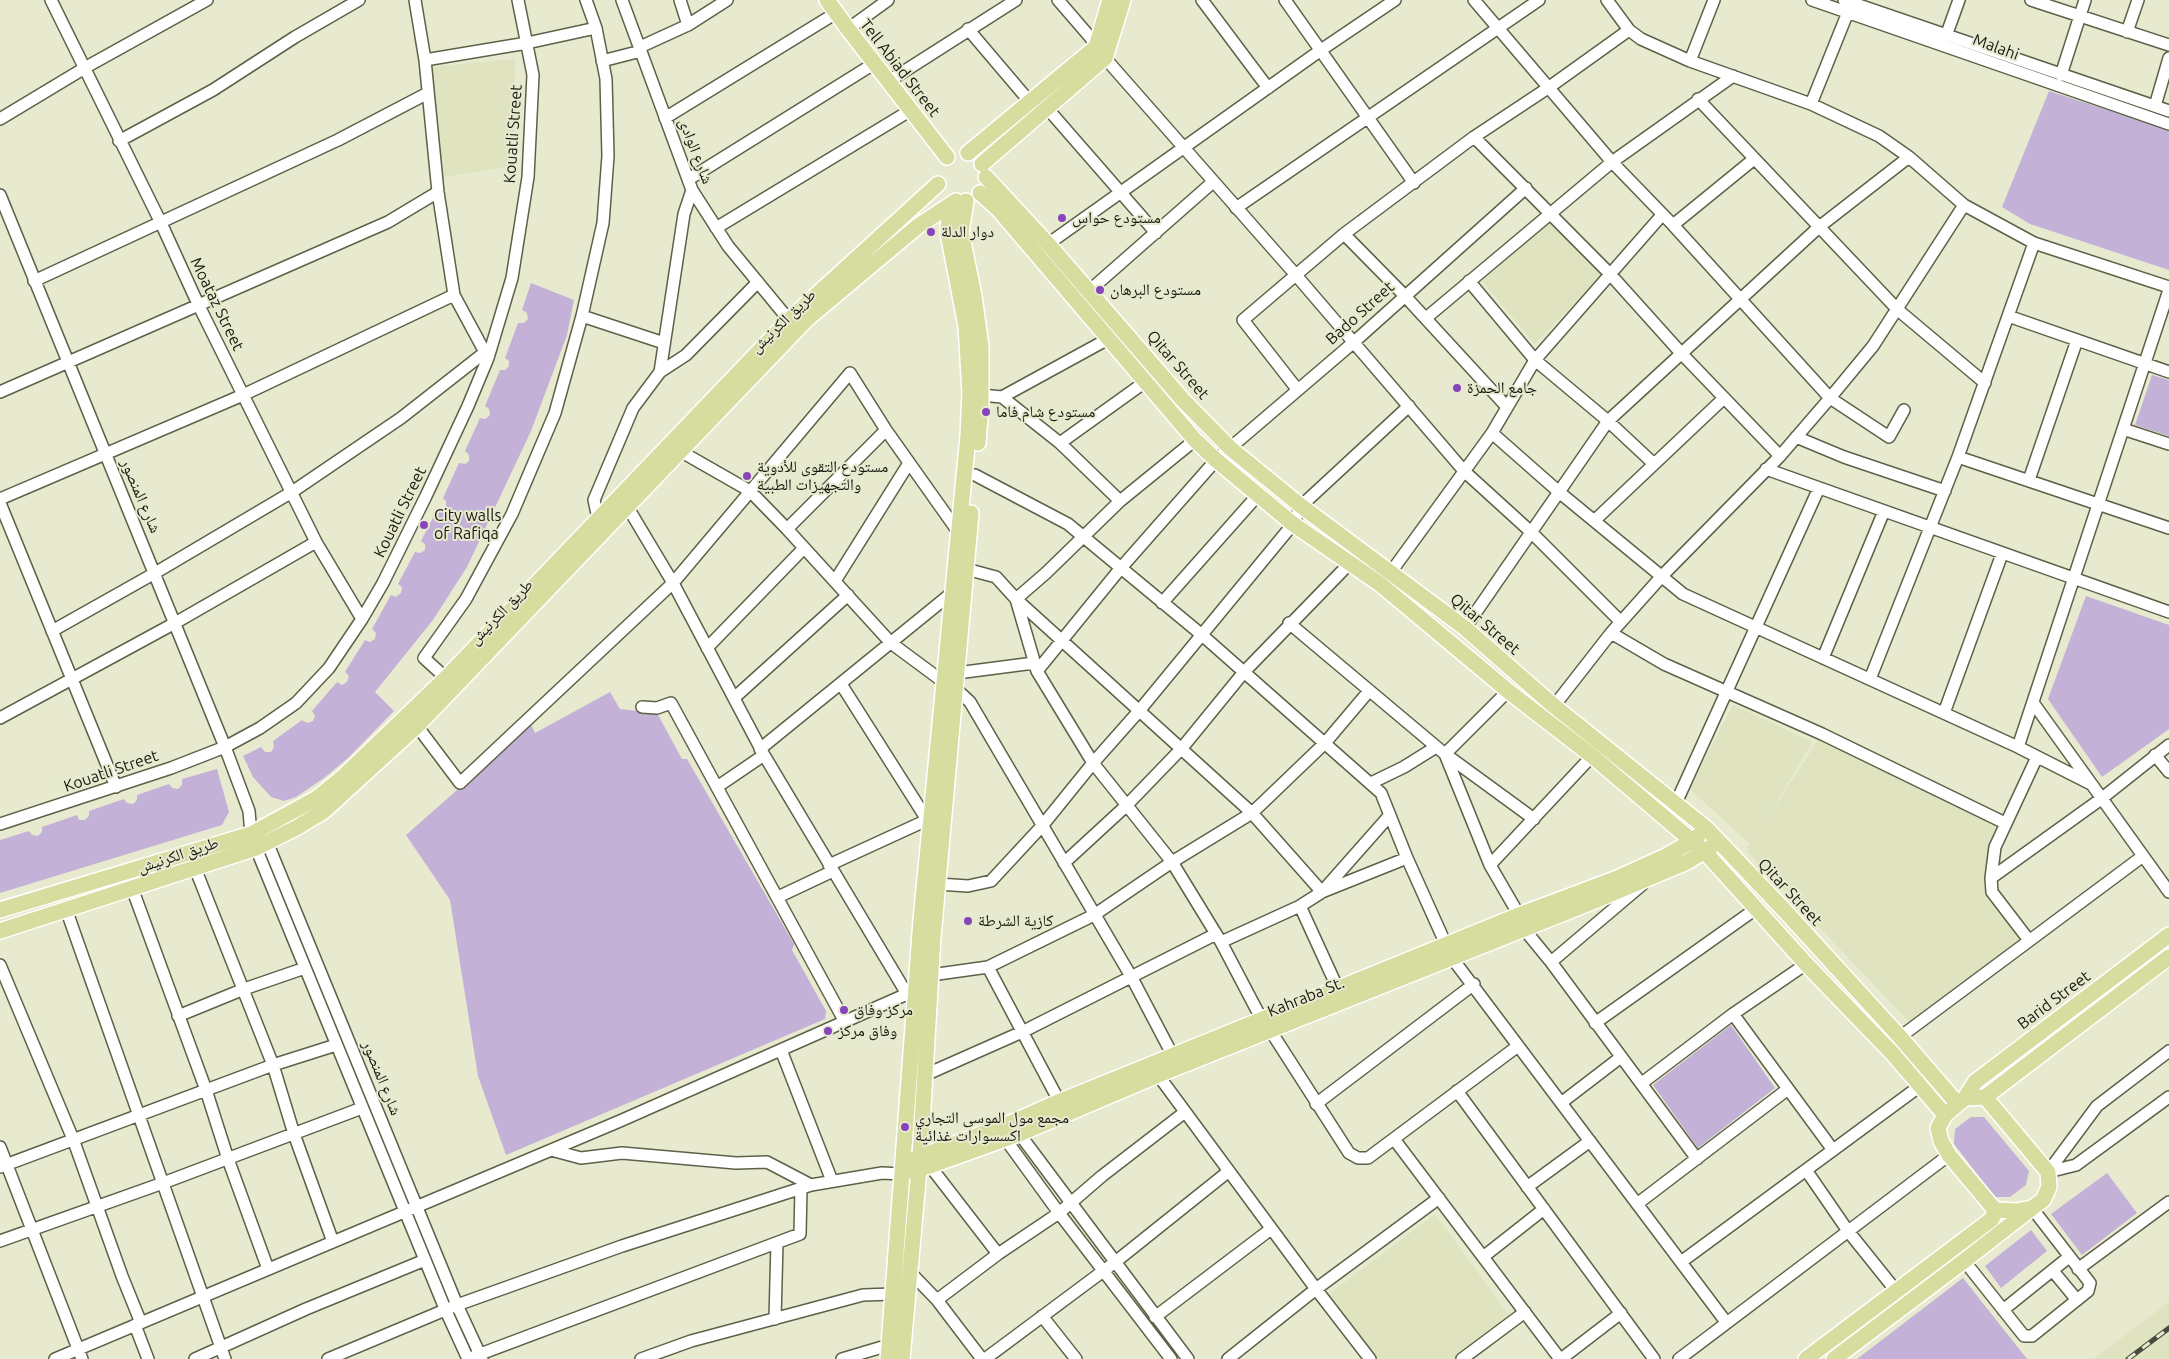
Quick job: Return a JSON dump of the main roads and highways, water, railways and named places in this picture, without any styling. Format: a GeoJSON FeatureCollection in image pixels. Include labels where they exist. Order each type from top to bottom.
{"type":"FeatureCollection","features":[{"type":"Feature","properties":{"kind":"main road","name":"Tell Abiad Street"},"geometry":{"type":"LineString","coordinates":[[828,0],[848,29],[947,157]]}},
{"type":"Feature","properties":{"kind":"main road"},"geometry":{"type":"LineString","coordinates":[[968,153],[1030,102],[1100,53],[1110,0]]}},
{"type":"Feature","properties":{"kind":"main road"},"geometry":{"type":"LineString","coordinates":[[984,170],[1100,53],[1123,0]]}},
{"type":"Feature","properties":{"kind":"main road"},"geometry":{"type":"LineString","coordinates":[[961,201],[945,195],[938,184],[938,169],[947,157],[955,153],[968,153],[979,159],[984,170],[980,193]]}},
{"type":"Feature","properties":{"kind":"main road","name":"Qitar Street"},"geometry":{"type":"LineString","coordinates":[[984,170],[1182,399],[1230,448],[1301,506],[1465,628],[1554,706],[1706,828],[1785,910],[1900,1037],[1961,1100]]}},
{"type":"Feature","properties":{"kind":"main road","name":"طريق الكرنيش"},"geometry":{"type":"LineString","coordinates":[[0,930],[262,846],[324,811],[417,726],[790,320],[938,184]]}},
{"type":"Feature","properties":{"kind":"main road"},"geometry":{"type":"LineString","coordinates":[[924,974],[929,823],[953,682],[954,592],[968,436],[970,392],[966,326],[948,233],[949,217],[961,201],[980,193]]}},
{"type":"Feature","properties":{"kind":"main road"},"geometry":{"type":"LineString","coordinates":[[980,193],[998,209],[1195,440],[1216,460],[1293,524],[1350,563],[1452,643],[1508,691],[1592,756],[1705,852],[1945,1115],[1938,1128],[1941,1141],[1949,1155],[1994,1210],[2016,1211],[2032,1208]]}},
{"type":"Feature","properties":{"kind":"main road"},"geometry":{"type":"LineString","coordinates":[[888,1352],[917,998],[924,974],[938,884],[953,682],[966,570],[981,395],[981,347],[974,296],[961,232],[961,201]]}},
{"type":"Feature","properties":{"kind":"main road","name":"طريق الكرنيش"},"geometry":{"type":"LineString","coordinates":[[0,910],[256,831],[317,798],[344,776],[446,678],[598,518],[624,501],[680,451],[807,319],[918,226],[961,201]]}},
{"type":"Feature","properties":{"kind":"main road"},"geometry":{"type":"LineString","coordinates":[[1124,356],[1136,345]]}},
{"type":"Feature","properties":{"kind":"main road","name":"Kahraba St."},"geometry":{"type":"LineString","coordinates":[[902,1168],[923,1164],[1008,1131],[1155,1069],[1522,922],[1666,856],[1692,841],[1706,828]]}},
{"type":"Feature","properties":{"kind":"main road","name":"Kahraba St."},"geometry":{"type":"LineString","coordinates":[[1522,922],[1650,878],[1705,852],[1718,840]]}},
{"type":"Feature","properties":{"kind":"main road"},"geometry":{"type":"LineString","coordinates":[[1772,925],[1785,910]]}},
{"type":"Feature","properties":{"kind":"main road","name":"Barid Street"},"geometry":{"type":"LineString","coordinates":[[1945,1115],[1961,1100],[1975,1082],[2169,935]]}},
{"type":"Feature","properties":{"kind":"main road","name":"Kahraba St."},"geometry":{"type":"LineString","coordinates":[[1008,1131],[1059,1102],[1155,1069],[1172,1056],[1266,1025],[1338,989],[1450,951]]}},
{"type":"Feature","properties":{"kind":"main road"},"geometry":{"type":"LineString","coordinates":[[1961,1100],[1985,1097],[2169,957]]}},
{"type":"Feature","properties":{"kind":"main road"},"geometry":{"type":"LineString","coordinates":[[1811,969],[1830,961]]}},
{"type":"Feature","properties":{"kind":"main road"},"geometry":{"type":"LineString","coordinates":[[902,1359],[923,1164],[925,1075],[917,998]]}},
{"type":"Feature","properties":{"kind":"main road"},"geometry":{"type":"LineString","coordinates":[[1834,1359],[2043,1200],[2049,1187],[2048,1172],[1985,1097]]}},
{"type":"Feature","properties":{"kind":"main road"},"geometry":{"type":"LineString","coordinates":[[1806,1359],[1992,1218],[1994,1210]]}},
{"type":"Feature","properties":{"kind":"railway"},"geometry":{"type":"LineString","coordinates":[[2128,1359],[2169,1328]]}},
{"type":"Feature","properties":{"kind":"place","name":"مستودع حواس"},"geometry":{"type":"Point","coordinates":[1062,218]}},
{"type":"Feature","properties":{"kind":"place","name":"دوار الدلة"},"geometry":{"type":"Point","coordinates":[931,232]}},
{"type":"Feature","properties":{"kind":"place","name":"مستودع البرهان"},"geometry":{"type":"Point","coordinates":[1100,290]}},
{"type":"Feature","properties":{"kind":"place","name":"جامع الحمزة"},"geometry":{"type":"Point","coordinates":[1457,388]}},
{"type":"Feature","properties":{"kind":"place","name":"مستودع شام فاما"},"geometry":{"type":"Point","coordinates":[986,412]}},
{"type":"Feature","properties":{"kind":"place","name":"مستودع التقوى للأدوية والتجهيزات الطبية"},"geometry":{"type":"Point","coordinates":[747,476]}},
{"type":"Feature","properties":{"kind":"place","name":"City walls of Rafiqa"},"geometry":{"type":"Point","coordinates":[424,525]}},
{"type":"Feature","properties":{"kind":"place","name":"كازية الشرطة"},"geometry":{"type":"Point","coordinates":[968,921]}},
{"type":"Feature","properties":{"kind":"place","name":"مركز وفاق"},"geometry":{"type":"Point","coordinates":[844,1010]}},
{"type":"Feature","properties":{"kind":"place","name":"وفاق مركز"},"geometry":{"type":"Point","coordinates":[828,1031]}},
{"type":"Feature","properties":{"kind":"place","name":"مجمع مول الموسى التجاري اكسسوارات غذائية"},"geometry":{"type":"Point","coordinates":[905,1127]}}]}
